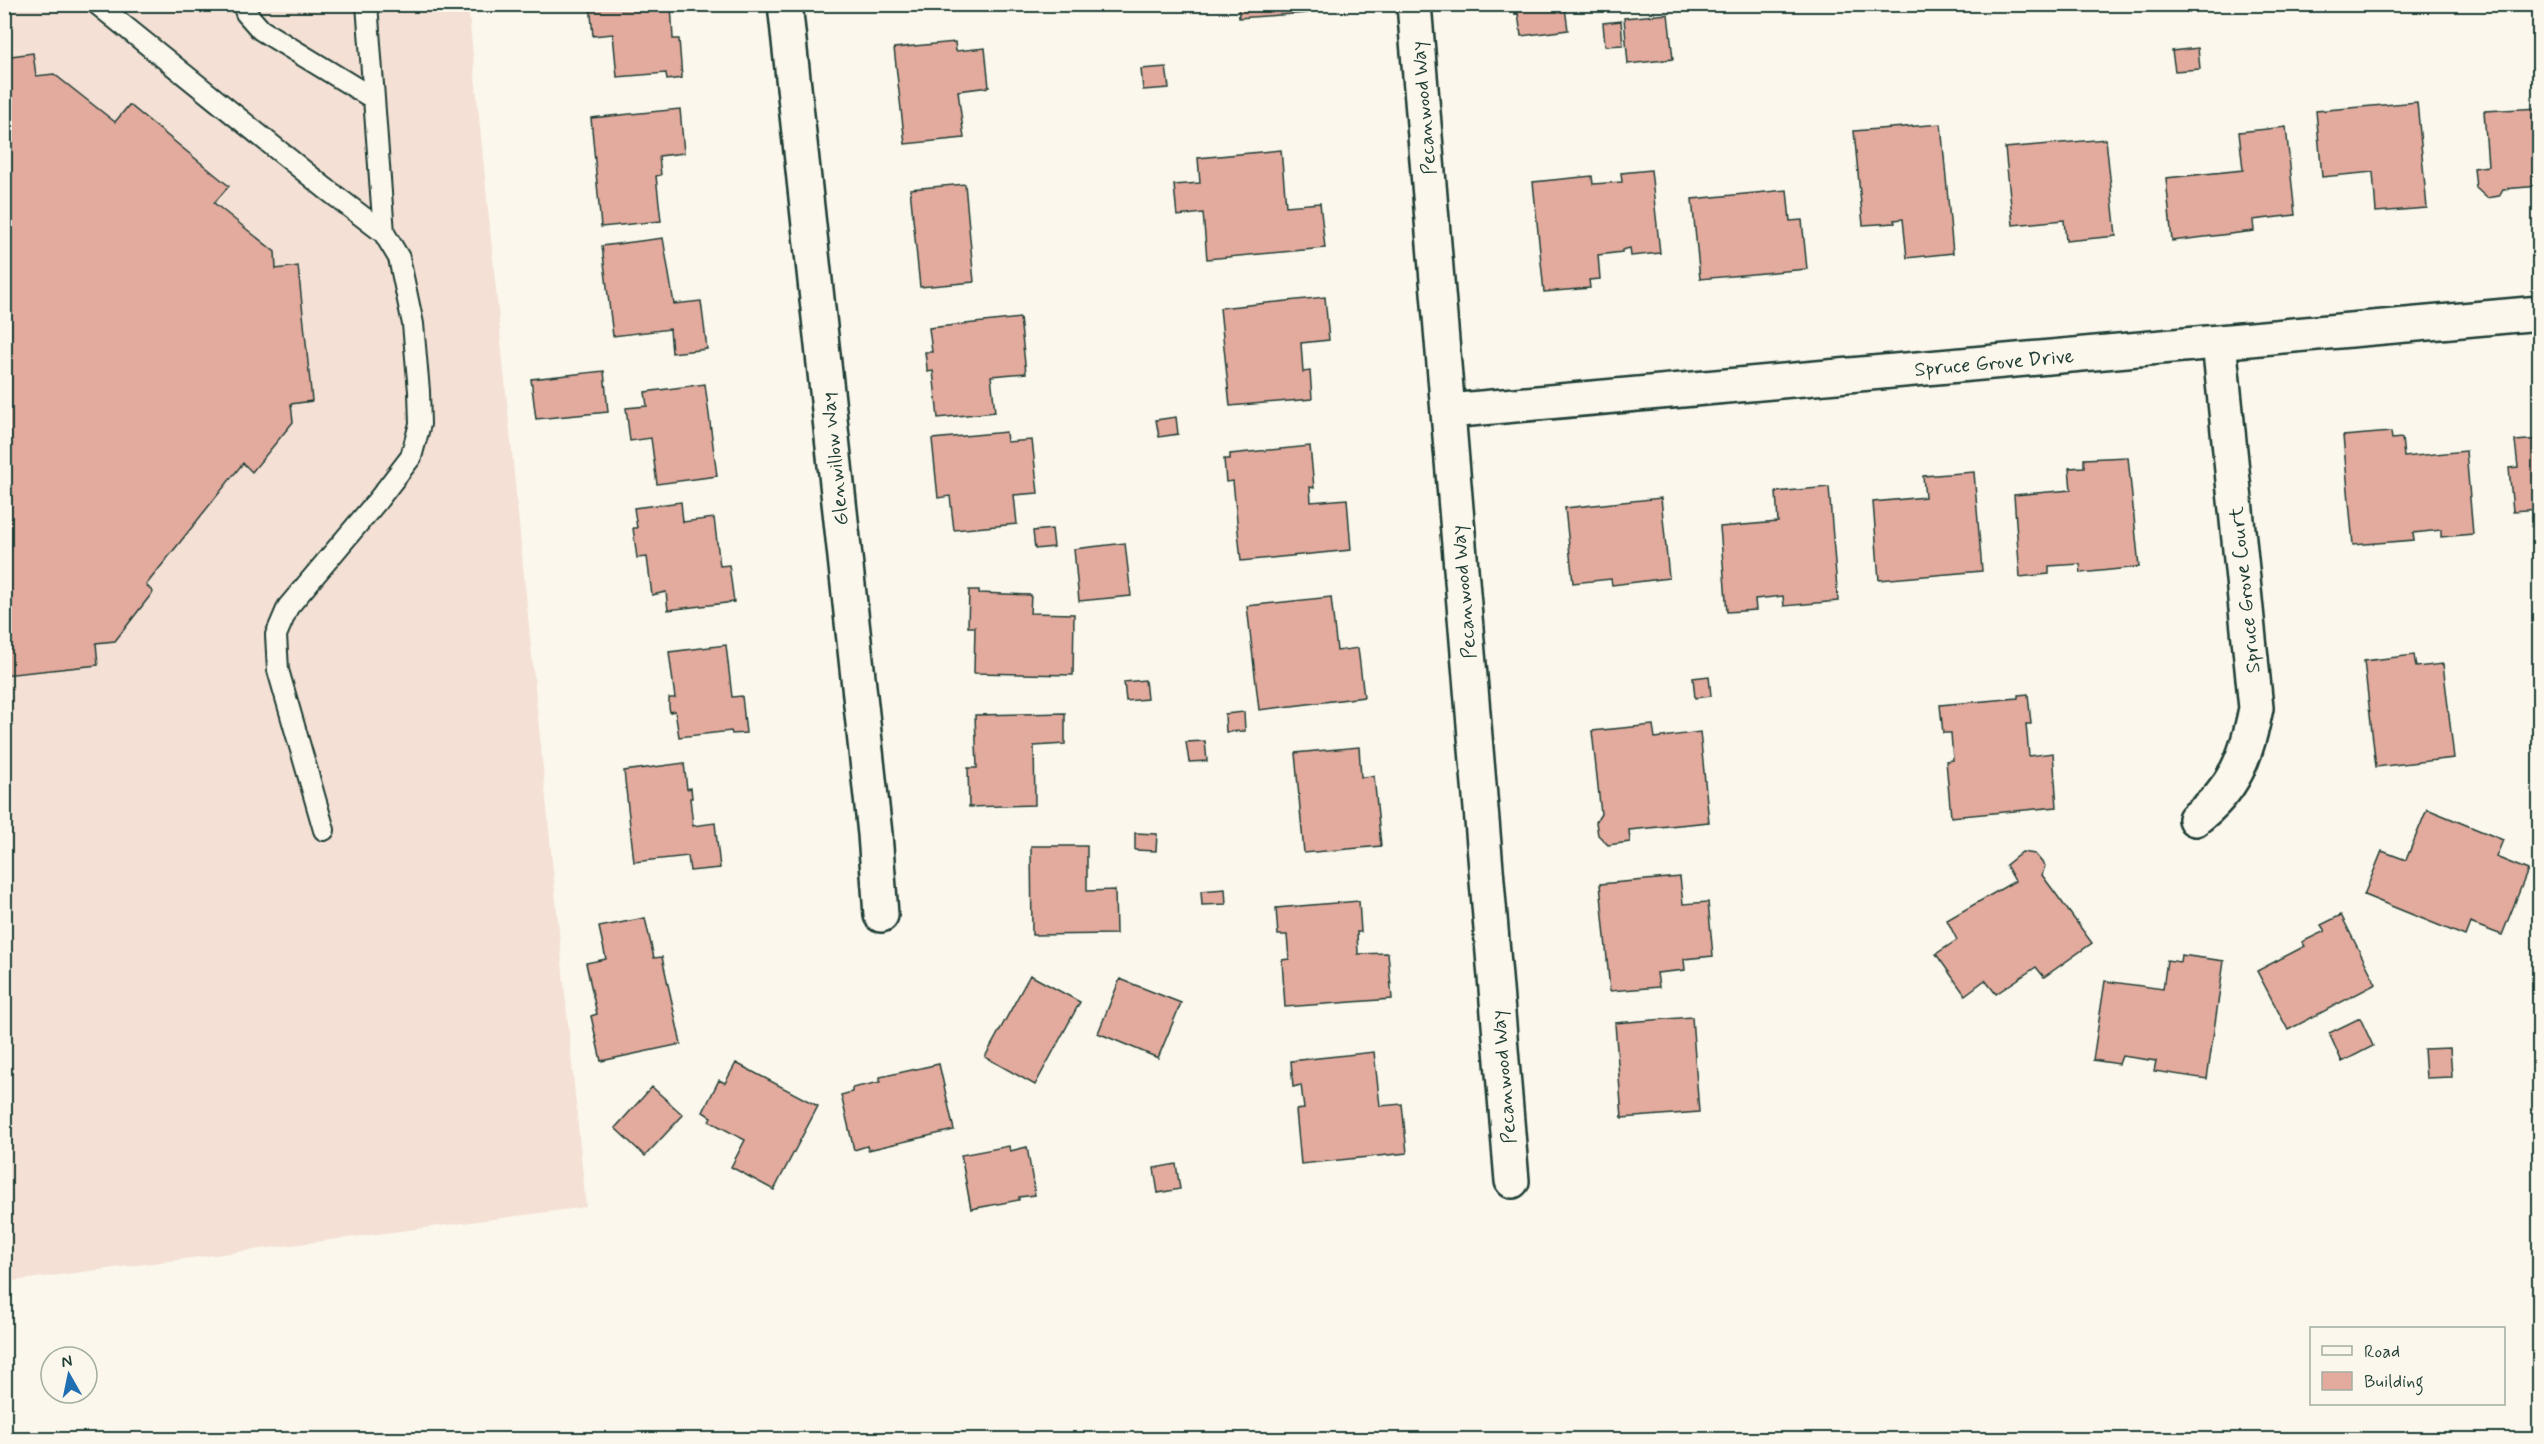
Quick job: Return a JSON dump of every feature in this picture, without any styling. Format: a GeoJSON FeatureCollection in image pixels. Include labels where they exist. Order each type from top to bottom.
{"type":"FeatureCollection","features":[{"type":"Feature","properties":{"kind":"street","name":"Glenwillow Way"},"geometry":{"type":"LineString","coordinates":[[785,4],[874,822],[881,915]]}},
{"type":"Feature","properties":{"kind":"street","name":"Pecanwood Way"},"geometry":{"type":"LineString","coordinates":[[1414,4],[1512,1180]]}},
{"type":"Feature","properties":{"kind":"street","name":"Spruce Grove Drive"},"geometry":{"type":"LineString","coordinates":[[1448,411],[2540,313]]}},
{"type":"Feature","properties":{"kind":"street","name":"Spruce Grove Court"},"geometry":{"type":"LineString","coordinates":[[2195,819],[2231,783],[2248,748],[2256,708],[2219,342]]}},
{"type":"Feature","properties":{"kind":"lane"},"geometry":{"type":"LineString","coordinates":[[97,4],[384,234],[399,258],[413,324],[420,424],[411,457],[378,500],[288,606],[276,635],[278,670],[324,830]]}},
{"type":"Feature","properties":{"kind":"lane"},"geometry":{"type":"LineString","coordinates":[[243,4],[246,13],[261,30],[374,99]]}},
{"type":"Feature","properties":{"kind":"lane"},"geometry":{"type":"LineString","coordinates":[[367,4],[384,234]]}},
{"type":"Feature","properties":{"kind":"shaded area"},"geometry":{"type":"Polygon","coordinates":[[[4,5],[468,5],[586,1207],[5,1282],[4,5]]]}},
{"type":"Feature","properties":{"kind":"building"},"geometry":{"type":"Polygon","coordinates":[[[590,4],[671,4],[673,39],[679,39],[682,78],[667,80],[666,73],[617,77],[613,34],[593,36],[590,4]]]}},
{"type":"Feature","properties":{"kind":"building"},"geometry":{"type":"Polygon","coordinates":[[[1238,4],[1306,4],[1307,13],[1239,18],[1238,4]]]}},
{"type":"Feature","properties":{"kind":"building"},"geometry":{"type":"Polygon","coordinates":[[[1514,4],[1592,5],[1565,8],[1568,30],[1521,36],[1518,13],[1515,14],[1514,4]]]}},
{"type":"Feature","properties":{"kind":"building"},"geometry":{"type":"Polygon","coordinates":[[[1668,14],[1673,59],[1628,64],[1624,18],[1668,14]]]}},
{"type":"Feature","properties":{"kind":"building"},"geometry":{"type":"Polygon","coordinates":[[[1621,21],[1623,45],[1605,46],[1603,23],[1621,21]]]}},
{"type":"Feature","properties":{"kind":"building"},"geometry":{"type":"Polygon","coordinates":[[[955,42],[956,51],[985,48],[989,87],[958,91],[964,138],[905,144],[894,48],[955,42]]]}},
{"type":"Feature","properties":{"kind":"building"},"geometry":{"type":"Polygon","coordinates":[[[2198,48],[2200,69],[2175,71],[2172,51],[2198,48]]]}},
{"type":"Feature","properties":{"kind":"building"},"geometry":{"type":"Polygon","coordinates":[[[33,53],[36,76],[54,74],[115,122],[129,105],[131,106],[229,186],[214,203],[275,252],[276,269],[298,266],[312,401],[291,404],[293,422],[252,472],[243,463],[146,585],[153,592],[115,641],[96,643],[98,665],[4,675],[4,57],[33,53]]]}},
{"type":"Feature","properties":{"kind":"building"},"geometry":{"type":"Polygon","coordinates":[[[1166,67],[1169,88],[1143,90],[1141,69],[1166,67]]]}},
{"type":"Feature","properties":{"kind":"building"},"geometry":{"type":"Polygon","coordinates":[[[2417,102],[2427,208],[2376,212],[2373,172],[2322,177],[2316,111],[2417,102]]]}},
{"type":"Feature","properties":{"kind":"building"},"geometry":{"type":"Polygon","coordinates":[[[2540,108],[2540,186],[2503,189],[2499,196],[2487,198],[2476,188],[2474,168],[2488,166],[2484,111],[2540,108]]]}},
{"type":"Feature","properties":{"kind":"building"},"geometry":{"type":"Polygon","coordinates":[[[680,109],[684,153],[659,156],[661,175],[656,176],[661,221],[601,227],[591,118],[680,109]]]}},
{"type":"Feature","properties":{"kind":"building"},"geometry":{"type":"Polygon","coordinates":[[[1941,124],[1953,253],[1907,258],[1903,219],[1894,220],[1895,223],[1863,225],[1854,131],[1941,124]]]}},
{"type":"Feature","properties":{"kind":"building"},"geometry":{"type":"Polygon","coordinates":[[[2286,127],[2295,215],[2253,220],[2254,231],[2172,241],[2166,178],[2243,170],[2239,132],[2286,127]]]}},
{"type":"Feature","properties":{"kind":"building"},"geometry":{"type":"Polygon","coordinates":[[[2106,139],[2116,236],[2066,241],[2064,220],[2013,225],[2005,148],[2106,139]]]}},
{"type":"Feature","properties":{"kind":"building"},"geometry":{"type":"Polygon","coordinates":[[[1281,150],[1286,206],[1320,203],[1325,248],[1207,259],[1203,213],[1177,216],[1174,185],[1200,183],[1198,158],[1281,150]]]}},
{"type":"Feature","properties":{"kind":"building"},"geometry":{"type":"Polygon","coordinates":[[[1651,170],[1660,253],[1631,256],[1630,248],[1622,252],[1598,255],[1600,279],[1589,280],[1590,288],[1544,292],[1533,182],[1592,176],[1593,184],[1622,182],[1621,173],[1651,170]]]}},
{"type":"Feature","properties":{"kind":"building"},"geometry":{"type":"Polygon","coordinates":[[[965,184],[974,282],[920,287],[910,189],[965,184]]]}},
{"type":"Feature","properties":{"kind":"building"},"geometry":{"type":"Polygon","coordinates":[[[1787,190],[1790,221],[1802,220],[1807,269],[1700,279],[1692,199],[1787,190]]]}},
{"type":"Feature","properties":{"kind":"building"},"geometry":{"type":"Polygon","coordinates":[[[663,238],[674,304],[701,301],[707,349],[672,353],[670,329],[613,336],[602,246],[663,238]]]}},
{"type":"Feature","properties":{"kind":"building"},"geometry":{"type":"Polygon","coordinates":[[[1325,297],[1329,340],[1301,343],[1303,372],[1310,371],[1312,399],[1230,406],[1220,308],[1325,297]]]}},
{"type":"Feature","properties":{"kind":"building"},"geometry":{"type":"Polygon","coordinates":[[[1020,318],[1026,373],[991,376],[995,412],[938,418],[933,371],[927,372],[925,352],[932,352],[929,328],[1020,318]]]}},
{"type":"Feature","properties":{"kind":"building"},"geometry":{"type":"Polygon","coordinates":[[[604,371],[608,412],[536,419],[531,379],[604,371]]]}},
{"type":"Feature","properties":{"kind":"building"},"geometry":{"type":"Polygon","coordinates":[[[705,384],[717,476],[657,484],[651,438],[630,441],[626,408],[647,406],[645,392],[705,384]]]}},
{"type":"Feature","properties":{"kind":"building"},"geometry":{"type":"Polygon","coordinates":[[[1176,417],[1178,434],[1159,437],[1156,420],[1176,417]]]}},
{"type":"Feature","properties":{"kind":"building"},"geometry":{"type":"Polygon","coordinates":[[[1006,432],[1007,442],[1032,440],[1038,493],[1014,495],[1017,524],[954,530],[950,496],[938,498],[932,439],[1006,432]]]}},
{"type":"Feature","properties":{"kind":"building"},"geometry":{"type":"Polygon","coordinates":[[[2391,432],[2392,439],[2402,438],[2404,457],[2466,451],[2473,534],[2441,537],[2441,530],[2413,533],[2414,540],[2353,545],[2343,436],[2391,432]]]}},
{"type":"Feature","properties":{"kind":"building"},"geometry":{"type":"Polygon","coordinates":[[[2540,439],[2540,509],[2513,511],[2509,468],[2518,467],[2515,441],[2540,439]]]}},
{"type":"Feature","properties":{"kind":"building"},"geometry":{"type":"Polygon","coordinates":[[[1310,446],[1314,488],[1310,487],[1311,502],[1347,499],[1351,550],[1241,561],[1233,481],[1226,482],[1224,459],[1230,459],[1230,454],[1310,446]]]}},
{"type":"Feature","properties":{"kind":"building"},"geometry":{"type":"Polygon","coordinates":[[[2128,457],[2139,567],[2081,573],[2080,564],[2049,566],[2049,574],[2020,577],[2014,495],[2071,490],[2069,468],[2084,467],[2084,459],[2128,457]]]}},
{"type":"Feature","properties":{"kind":"building"},"geometry":{"type":"Polygon","coordinates":[[[1974,472],[1982,571],[1879,580],[1873,502],[1925,497],[1923,476],[1974,472]]]}},
{"type":"Feature","properties":{"kind":"building"},"geometry":{"type":"Polygon","coordinates":[[[1829,487],[1838,601],[1784,606],[1783,596],[1755,599],[1756,610],[1727,612],[1720,527],[1778,522],[1776,492],[1829,487]]]}},
{"type":"Feature","properties":{"kind":"building"},"geometry":{"type":"Polygon","coordinates":[[[1661,498],[1669,578],[1612,585],[1611,579],[1573,583],[1565,508],[1661,498]]]}},
{"type":"Feature","properties":{"kind":"building"},"geometry":{"type":"Polygon","coordinates":[[[681,502],[683,522],[714,518],[720,566],[729,565],[734,602],[668,610],[666,592],[652,595],[647,557],[637,558],[633,528],[637,528],[634,508],[681,502]]]}},
{"type":"Feature","properties":{"kind":"building"},"geometry":{"type":"Polygon","coordinates":[[[1052,529],[1054,547],[1035,549],[1033,531],[1052,529]]]}},
{"type":"Feature","properties":{"kind":"building"},"geometry":{"type":"Polygon","coordinates":[[[1125,543],[1131,596],[1079,601],[1074,549],[1125,543]]]}},
{"type":"Feature","properties":{"kind":"building"},"geometry":{"type":"Polygon","coordinates":[[[969,590],[979,590],[979,593],[1031,595],[1030,613],[1074,614],[1073,675],[974,673],[975,627],[968,627],[969,590]]]}},
{"type":"Feature","properties":{"kind":"building"},"geometry":{"type":"Polygon","coordinates":[[[1331,597],[1337,651],[1358,648],[1364,697],[1259,710],[1247,606],[1331,597]]]}},
{"type":"Feature","properties":{"kind":"building"},"geometry":{"type":"Polygon","coordinates":[[[726,645],[732,697],[742,696],[746,733],[732,734],[731,731],[679,737],[675,711],[670,712],[669,707],[669,698],[675,698],[669,652],[726,645]]]}},
{"type":"Feature","properties":{"kind":"building"},"geometry":{"type":"Polygon","coordinates":[[[2414,655],[2416,667],[2443,664],[2454,758],[2376,767],[2364,661],[2414,655]]]}},
{"type":"Feature","properties":{"kind":"building"},"geometry":{"type":"Polygon","coordinates":[[[1709,676],[1711,696],[1695,698],[1693,678],[1709,676]]]}},
{"type":"Feature","properties":{"kind":"building"},"geometry":{"type":"Polygon","coordinates":[[[1145,680],[1147,699],[1126,701],[1124,682],[1145,680]]]}},
{"type":"Feature","properties":{"kind":"building"},"geometry":{"type":"Polygon","coordinates":[[[2028,694],[2031,724],[2026,724],[2029,756],[2053,753],[2057,807],[1951,817],[1946,761],[1953,760],[1951,733],[1943,733],[1940,705],[2018,698],[2018,695],[2028,694]]]}},
{"type":"Feature","properties":{"kind":"building"},"geometry":{"type":"Polygon","coordinates":[[[1244,712],[1245,731],[1226,732],[1225,714],[1244,712]]]}},
{"type":"Feature","properties":{"kind":"building"},"geometry":{"type":"Polygon","coordinates":[[[1065,713],[1065,744],[1034,746],[1035,805],[969,807],[968,768],[977,768],[975,715],[1065,713]]]}},
{"type":"Feature","properties":{"kind":"building"},"geometry":{"type":"Polygon","coordinates":[[[1653,725],[1655,738],[1700,732],[1709,822],[1629,830],[1630,842],[1608,845],[1598,835],[1596,822],[1601,814],[1592,731],[1653,725]]]}},
{"type":"Feature","properties":{"kind":"building"},"geometry":{"type":"Polygon","coordinates":[[[1205,741],[1207,761],[1189,762],[1186,742],[1205,741]]]}},
{"type":"Feature","properties":{"kind":"building"},"geometry":{"type":"Polygon","coordinates":[[[1359,747],[1361,777],[1374,776],[1381,846],[1304,853],[1295,753],[1359,747]]]}},
{"type":"Feature","properties":{"kind":"building"},"geometry":{"type":"Polygon","coordinates":[[[684,763],[687,789],[691,788],[693,826],[715,823],[720,868],[690,871],[688,856],[634,862],[624,771],[684,763]]]}},
{"type":"Feature","properties":{"kind":"building"},"geometry":{"type":"Polygon","coordinates":[[[2427,809],[2503,840],[2496,857],[2528,870],[2502,935],[2470,923],[2465,936],[2364,895],[2382,851],[2406,860],[2427,809]]]}},
{"type":"Feature","properties":{"kind":"building"},"geometry":{"type":"Polygon","coordinates":[[[1135,833],[1157,834],[1156,851],[1135,850],[1135,833]]]}},
{"type":"Feature","properties":{"kind":"building"},"geometry":{"type":"Polygon","coordinates":[[[1031,846],[1087,846],[1087,891],[1115,890],[1116,934],[1032,935],[1031,846]]]}},
{"type":"Feature","properties":{"kind":"building"},"geometry":{"type":"Polygon","coordinates":[[[2022,852],[2035,854],[2045,866],[2042,875],[2092,943],[2044,977],[2036,967],[1996,994],[1985,980],[1965,995],[1936,954],[1957,940],[1947,920],[2015,881],[2006,865],[2022,852]]]}},
{"type":"Feature","properties":{"kind":"building"},"geometry":{"type":"Polygon","coordinates":[[[1680,877],[1683,904],[1708,902],[1713,956],[1684,959],[1685,970],[1657,973],[1659,987],[1610,991],[1600,884],[1680,877]]]}},
{"type":"Feature","properties":{"kind":"building"},"geometry":{"type":"Polygon","coordinates":[[[1225,889],[1226,904],[1202,905],[1201,891],[1225,889]]]}},
{"type":"Feature","properties":{"kind":"building"},"geometry":{"type":"Polygon","coordinates":[[[1359,901],[1361,932],[1357,932],[1358,954],[1388,953],[1392,999],[1285,1007],[1282,960],[1289,959],[1287,935],[1278,935],[1276,908],[1359,901]]]}},
{"type":"Feature","properties":{"kind":"building"},"geometry":{"type":"Polygon","coordinates":[[[2341,915],[2376,984],[2288,1030],[2257,971],[2305,946],[2302,942],[2325,931],[2321,925],[2341,915]]]}},
{"type":"Feature","properties":{"kind":"building"},"geometry":{"type":"Polygon","coordinates":[[[645,918],[654,958],[662,957],[681,1044],[601,1061],[591,1016],[597,1014],[586,963],[606,959],[599,927],[645,918]]]}},
{"type":"Feature","properties":{"kind":"building"},"geometry":{"type":"Polygon","coordinates":[[[2181,955],[2224,961],[2207,1079],[2154,1071],[2156,1061],[2122,1056],[2119,1064],[2093,1060],[2105,981],[2163,989],[2167,960],[2180,962],[2181,955]]]}},
{"type":"Feature","properties":{"kind":"building"},"geometry":{"type":"Polygon","coordinates":[[[1030,975],[1080,1002],[1035,1085],[985,1057],[1030,975]]]}},
{"type":"Feature","properties":{"kind":"building"},"geometry":{"type":"Polygon","coordinates":[[[1120,979],[1181,1003],[1158,1058],[1098,1033],[1120,979]]]}},
{"type":"Feature","properties":{"kind":"building"},"geometry":{"type":"Polygon","coordinates":[[[1692,1017],[1699,1112],[1622,1118],[1615,1023],[1692,1017]]]}},
{"type":"Feature","properties":{"kind":"building"},"geometry":{"type":"Polygon","coordinates":[[[2360,1018],[2373,1046],[2342,1062],[2329,1033],[2360,1018]]]}},
{"type":"Feature","properties":{"kind":"building"},"geometry":{"type":"Polygon","coordinates":[[[2450,1048],[2452,1077],[2426,1078],[2424,1049],[2450,1048]]]}},
{"type":"Feature","properties":{"kind":"building"},"geometry":{"type":"Polygon","coordinates":[[[1374,1052],[1380,1106],[1402,1104],[1407,1153],[1301,1164],[1296,1110],[1304,1109],[1301,1085],[1293,1087],[1291,1061],[1374,1052]]]}},
{"type":"Feature","properties":{"kind":"building"},"geometry":{"type":"Polygon","coordinates":[[[736,1063],[818,1106],[774,1190],[731,1167],[745,1140],[709,1121],[711,1117],[703,1112],[719,1080],[725,1083],[736,1063]]]}},
{"type":"Feature","properties":{"kind":"building"},"geometry":{"type":"Polygon","coordinates":[[[939,1064],[954,1130],[868,1150],[867,1146],[854,1150],[841,1095],[852,1092],[852,1088],[880,1082],[880,1077],[939,1064]]]}},
{"type":"Feature","properties":{"kind":"building"},"geometry":{"type":"Polygon","coordinates":[[[652,1087],[683,1115],[645,1156],[615,1128],[652,1087]]]}},
{"type":"Feature","properties":{"kind":"building"},"geometry":{"type":"Polygon","coordinates":[[[1009,1146],[1010,1151],[1027,1147],[1035,1195],[971,1209],[961,1155],[1009,1146]]]}},
{"type":"Feature","properties":{"kind":"building"},"geometry":{"type":"Polygon","coordinates":[[[1176,1164],[1180,1189],[1158,1193],[1154,1168],[1176,1164]]]}}]}
